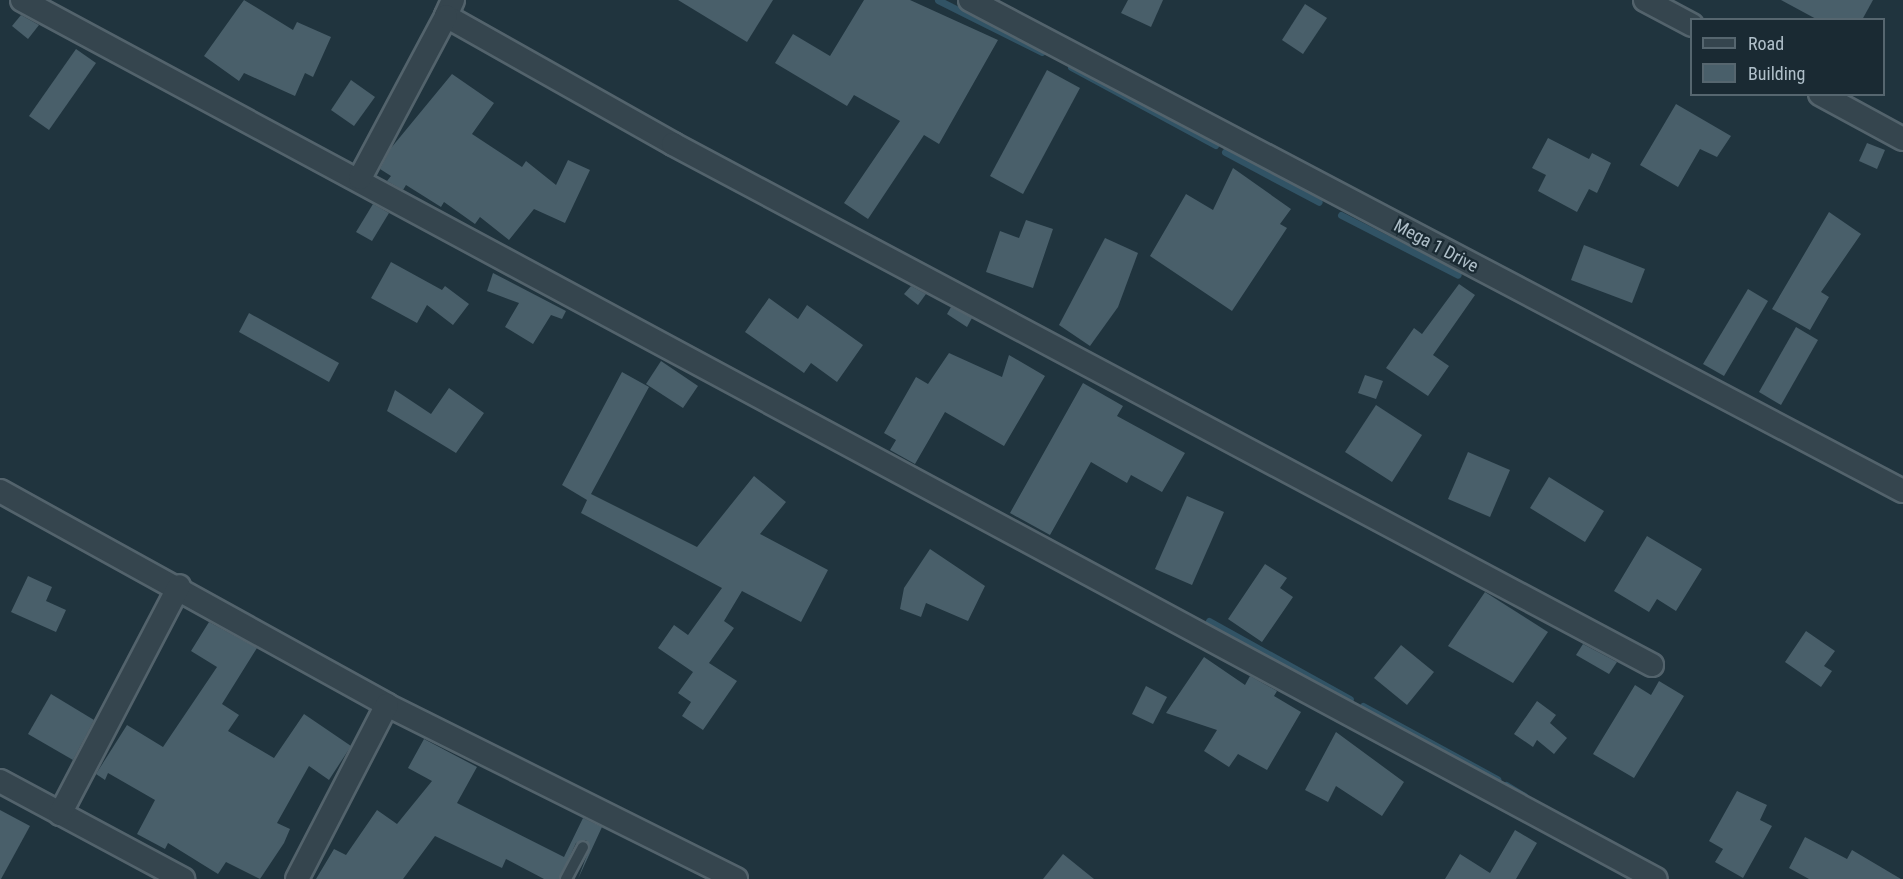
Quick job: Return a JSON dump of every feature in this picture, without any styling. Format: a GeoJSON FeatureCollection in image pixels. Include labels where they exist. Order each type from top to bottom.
{"type":"FeatureCollection","features":[{"type":"Feature","properties":{"kind":"street"},"geometry":{"type":"LineString","coordinates":[[22,0],[360,178],[1656,879]]}},
{"type":"Feature","properties":{"kind":"street","name":"Mega 1 Drive"},"geometry":{"type":"LineString","coordinates":[[970,0],[1903,491]]}},
{"type":"Feature","properties":{"kind":"street"},"geometry":{"type":"LineString","coordinates":[[1645,0],[1690,24]]}},
{"type":"Feature","properties":{"kind":"street"},"geometry":{"type":"LineString","coordinates":[[360,178],[449,8],[673,144],[1652,665]]}},
{"type":"Feature","properties":{"kind":"street"},"geometry":{"type":"LineString","coordinates":[[1824,96],[1903,139]]}},
{"type":"Feature","properties":{"kind":"street"},"geometry":{"type":"LineString","coordinates":[[0,491],[179,586],[387,705],[736,879]]}},
{"type":"Feature","properties":{"kind":"street"},"geometry":{"type":"LineString","coordinates":[[60,814],[179,586]]}},
{"type":"Feature","properties":{"kind":"street"},"geometry":{"type":"LineString","coordinates":[[297,879],[387,705]]}},
{"type":"Feature","properties":{"kind":"street"},"geometry":{"type":"LineString","coordinates":[[0,782],[183,879]]}},
{"type":"Feature","properties":{"kind":"lane"},"geometry":{"type":"LineString","coordinates":[[566,879],[584,847]]}},
{"type":"Feature","properties":{"kind":"building"},"geometry":{"type":"Polygon","coordinates":[[[244,0],[293,30],[297,22],[331,37],[313,77],[305,73],[295,96],[244,73],[239,81],[204,56],[244,0]]]}},
{"type":"Feature","properties":{"kind":"building"},"geometry":{"type":"Polygon","coordinates":[[[678,0],[773,0],[747,42],[678,0]]]}},
{"type":"Feature","properties":{"kind":"building"},"geometry":{"type":"Polygon","coordinates":[[[864,0],[910,0],[998,40],[939,144],[924,135],[868,219],[844,203],[900,121],[854,95],[847,106],[775,63],[793,34],[830,56],[864,0]]]}},
{"type":"Feature","properties":{"kind":"building"},"geometry":{"type":"Polygon","coordinates":[[[1128,0],[1163,0],[1151,27],[1121,13],[1128,0]]]}},
{"type":"Feature","properties":{"kind":"building"},"geometry":{"type":"Polygon","coordinates":[[[1781,0],[1873,0],[1863,18],[1814,18],[1781,0]]]}},
{"type":"Feature","properties":{"kind":"building"},"geometry":{"type":"Polygon","coordinates":[[[1305,4],[1327,18],[1303,54],[1282,40],[1305,4]]]}},
{"type":"Feature","properties":{"kind":"building"},"geometry":{"type":"Polygon","coordinates":[[[21,15],[39,25],[28,39],[12,26],[21,15]]]}},
{"type":"Feature","properties":{"kind":"building"},"geometry":{"type":"Polygon","coordinates":[[[76,49],[96,63],[49,130],[29,116],[76,49]]]}},
{"type":"Feature","properties":{"kind":"building"},"geometry":{"type":"Polygon","coordinates":[[[1047,70],[1080,88],[1023,194],[990,176],[1047,70]]]}},
{"type":"Feature","properties":{"kind":"building"},"geometry":{"type":"Polygon","coordinates":[[[452,74],[494,103],[472,134],[522,167],[526,161],[556,185],[568,160],[590,170],[565,223],[534,209],[509,240],[480,217],[475,224],[444,202],[441,207],[406,185],[403,190],[387,181],[391,176],[380,169],[391,148],[452,74]]]}},
{"type":"Feature","properties":{"kind":"building"},"geometry":{"type":"Polygon","coordinates":[[[351,80],[375,97],[354,126],[331,110],[351,80]]]}},
{"type":"Feature","properties":{"kind":"building"},"geometry":{"type":"Polygon","coordinates":[[[1676,104],[1731,136],[1717,157],[1700,149],[1678,187],[1640,165],[1676,104]]]}},
{"type":"Feature","properties":{"kind":"building"},"geometry":{"type":"Polygon","coordinates":[[[1548,138],[1589,159],[1592,153],[1611,163],[1597,193],[1589,189],[1577,212],[1538,191],[1546,175],[1532,168],[1548,138]]]}},
{"type":"Feature","properties":{"kind":"building"},"geometry":{"type":"Polygon","coordinates":[[[1867,143],[1885,150],[1877,169],[1859,161],[1867,143]]]}},
{"type":"Feature","properties":{"kind":"building"},"geometry":{"type":"Polygon","coordinates":[[[1233,168],[1291,209],[1280,224],[1287,228],[1232,311],[1150,256],[1186,194],[1213,210],[1233,168]]]}},
{"type":"Feature","properties":{"kind":"building"},"geometry":{"type":"Polygon","coordinates":[[[373,204],[389,213],[372,241],[356,232],[373,204]]]}},
{"type":"Feature","properties":{"kind":"building"},"geometry":{"type":"Polygon","coordinates":[[[1829,212],[1861,234],[1821,292],[1829,297],[1810,330],[1772,309],[1829,212]]]}},
{"type":"Feature","properties":{"kind":"building"},"geometry":{"type":"Polygon","coordinates":[[[1026,220],[1053,229],[1033,288],[986,272],[1000,231],[1019,238],[1026,220]]]}},
{"type":"Feature","properties":{"kind":"building"},"geometry":{"type":"Polygon","coordinates":[[[1105,238],[1138,253],[1118,307],[1090,346],[1059,325],[1105,238]]]}},
{"type":"Feature","properties":{"kind":"building"},"geometry":{"type":"Polygon","coordinates":[[[1584,245],[1645,269],[1632,303],[1571,280],[1584,245]]]}},
{"type":"Feature","properties":{"kind":"building"},"geometry":{"type":"Polygon","coordinates":[[[391,262],[442,290],[445,286],[469,304],[453,325],[427,305],[417,323],[371,298],[391,262]]]}},
{"type":"Feature","properties":{"kind":"building"},"geometry":{"type":"Polygon","coordinates":[[[493,273],[566,311],[562,319],[551,315],[533,344],[505,327],[519,303],[487,291],[493,273]]]}},
{"type":"Feature","properties":{"kind":"building"},"geometry":{"type":"Polygon","coordinates":[[[1459,284],[1475,295],[1433,355],[1449,366],[1428,396],[1386,368],[1414,328],[1422,334],[1459,284]]]}},
{"type":"Feature","properties":{"kind":"building"},"geometry":{"type":"Polygon","coordinates":[[[911,286],[926,294],[918,305],[904,294],[911,286]]]}},
{"type":"Feature","properties":{"kind":"building"},"geometry":{"type":"Polygon","coordinates":[[[1748,289],[1768,301],[1724,376],[1703,364],[1748,289]]]}},
{"type":"Feature","properties":{"kind":"building"},"geometry":{"type":"Polygon","coordinates":[[[769,298],[798,319],[807,305],[863,345],[837,382],[811,363],[804,373],[745,332],[769,298]]]}},
{"type":"Feature","properties":{"kind":"building"},"geometry":{"type":"Polygon","coordinates":[[[951,307],[972,318],[967,327],[947,314],[951,307]]]}},
{"type":"Feature","properties":{"kind":"building"},"geometry":{"type":"Polygon","coordinates":[[[249,313],[339,363],[329,382],[239,332],[249,313]]]}},
{"type":"Feature","properties":{"kind":"building"},"geometry":{"type":"Polygon","coordinates":[[[1796,327],[1818,340],[1781,405],[1759,392],[1796,327]]]}},
{"type":"Feature","properties":{"kind":"building"},"geometry":{"type":"Polygon","coordinates":[[[949,353],[1002,377],[1009,355],[1045,376],[1004,446],[945,412],[915,464],[890,450],[896,440],[884,433],[916,377],[928,384],[949,353]]]}},
{"type":"Feature","properties":{"kind":"building"},"geometry":{"type":"Polygon","coordinates":[[[661,361],[698,386],[683,408],[646,384],[661,361]]]}},
{"type":"Feature","properties":{"kind":"building"},"geometry":{"type":"Polygon","coordinates":[[[622,372],[649,387],[591,494],[697,547],[754,476],[786,502],[760,534],[828,570],[801,622],[742,591],[724,621],[734,628],[709,663],[737,681],[703,730],[682,716],[691,702],[678,693],[693,672],[658,648],[674,625],[688,635],[722,588],[581,513],[587,500],[562,485],[622,372]]]}},
{"type":"Feature","properties":{"kind":"building"},"geometry":{"type":"Polygon","coordinates":[[[1365,375],[1383,381],[1376,399],[1358,393],[1365,375]]]}},
{"type":"Feature","properties":{"kind":"building"},"geometry":{"type":"Polygon","coordinates":[[[1083,383],[1123,406],[1117,416],[1185,453],[1162,492],[1131,475],[1127,483],[1091,462],[1050,535],[1010,513],[1083,383]]]}},
{"type":"Feature","properties":{"kind":"building"},"geometry":{"type":"Polygon","coordinates":[[[449,388],[484,413],[456,453],[387,411],[395,390],[431,414],[449,388]]]}},
{"type":"Feature","properties":{"kind":"building"},"geometry":{"type":"Polygon","coordinates":[[[1376,405],[1422,435],[1392,482],[1345,452],[1376,405]]]}},
{"type":"Feature","properties":{"kind":"building"},"geometry":{"type":"Polygon","coordinates":[[[1468,452],[1510,470],[1490,517],[1448,499],[1468,452]]]}},
{"type":"Feature","properties":{"kind":"building"},"geometry":{"type":"Polygon","coordinates":[[[1549,477],[1604,511],[1585,542],[1530,508],[1549,477]]]}},
{"type":"Feature","properties":{"kind":"building"},"geometry":{"type":"Polygon","coordinates":[[[1187,496],[1224,512],[1192,585],[1155,569],[1187,496]]]}},
{"type":"Feature","properties":{"kind":"building"},"geometry":{"type":"Polygon","coordinates":[[[1647,536],[1702,569],[1676,611],[1657,599],[1649,612],[1614,591],[1647,536]]]}},
{"type":"Feature","properties":{"kind":"building"},"geometry":{"type":"Polygon","coordinates":[[[930,549],[985,586],[968,621],[926,603],[921,617],[900,609],[904,588],[930,549]]]}},
{"type":"Feature","properties":{"kind":"building"},"geometry":{"type":"Polygon","coordinates":[[[1265,564],[1287,578],[1280,588],[1293,597],[1262,642],[1228,619],[1265,564]]]}},
{"type":"Feature","properties":{"kind":"building"},"geometry":{"type":"Polygon","coordinates":[[[28,576],[52,587],[46,601],[66,610],[56,632],[11,612],[28,576]]]}},
{"type":"Feature","properties":{"kind":"building"},"geometry":{"type":"Polygon","coordinates":[[[1485,592],[1548,632],[1513,683],[1448,646],[1485,592]]]}},
{"type":"Feature","properties":{"kind":"building"},"geometry":{"type":"Polygon","coordinates":[[[209,622],[257,648],[222,704],[239,715],[228,731],[274,758],[304,714],[351,746],[329,780],[309,766],[277,823],[290,829],[284,843],[260,879],[226,862],[218,874],[168,843],[165,849],[137,834],[155,800],[108,773],[105,780],[96,774],[127,725],[163,747],[217,667],[191,651],[209,622]]]}},
{"type":"Feature","properties":{"kind":"building"},"geometry":{"type":"Polygon","coordinates":[[[1806,631],[1835,651],[1824,666],[1832,671],[1821,687],[1785,662],[1806,631]]]}},
{"type":"Feature","properties":{"kind":"building"},"geometry":{"type":"Polygon","coordinates":[[[1583,644],[1617,662],[1609,674],[1576,655],[1583,644]]]}},
{"type":"Feature","properties":{"kind":"building"},"geometry":{"type":"Polygon","coordinates":[[[1401,645],[1434,672],[1407,705],[1374,678],[1401,645]]]}},
{"type":"Feature","properties":{"kind":"building"},"geometry":{"type":"Polygon","coordinates":[[[1204,657],[1245,685],[1250,676],[1277,691],[1274,696],[1301,712],[1267,770],[1238,754],[1229,767],[1204,751],[1217,730],[1166,713],[1204,657]]]}},
{"type":"Feature","properties":{"kind":"building"},"geometry":{"type":"Polygon","coordinates":[[[1659,681],[1684,696],[1634,778],[1593,754],[1635,685],[1651,695],[1659,681]]]}},
{"type":"Feature","properties":{"kind":"building"},"geometry":{"type":"Polygon","coordinates":[[[1146,686],[1167,697],[1153,724],[1132,714],[1146,686]]]}},
{"type":"Feature","properties":{"kind":"building"},"geometry":{"type":"Polygon","coordinates":[[[51,694],[94,720],[73,760],[28,734],[51,694]]]}},
{"type":"Feature","properties":{"kind":"building"},"geometry":{"type":"Polygon","coordinates":[[[1537,701],[1556,715],[1550,723],[1567,738],[1554,754],[1537,740],[1533,747],[1514,734],[1537,701]]]}},
{"type":"Feature","properties":{"kind":"building"},"geometry":{"type":"Polygon","coordinates":[[[1336,732],[1404,782],[1382,816],[1336,786],[1328,802],[1305,790],[1336,732]]]}},
{"type":"Feature","properties":{"kind":"building"},"geometry":{"type":"Polygon","coordinates":[[[424,739],[477,767],[457,803],[564,857],[583,818],[602,827],[578,879],[590,847],[586,840],[576,843],[559,879],[544,879],[506,859],[502,868],[435,836],[403,879],[316,879],[334,849],[346,855],[377,810],[397,824],[432,781],[408,768],[424,739]]]}},
{"type":"Feature","properties":{"kind":"building"},"geometry":{"type":"Polygon","coordinates":[[[1737,791],[1767,805],[1760,820],[1772,826],[1743,878],[1715,862],[1723,849],[1709,841],[1737,791]]]}},
{"type":"Feature","properties":{"kind":"building"},"geometry":{"type":"Polygon","coordinates":[[[0,810],[30,826],[1,879],[0,879],[0,810]]]}},
{"type":"Feature","properties":{"kind":"building"},"geometry":{"type":"Polygon","coordinates":[[[1515,830],[1537,843],[1516,879],[1445,879],[1460,854],[1490,873],[1515,830]]]}},
{"type":"Feature","properties":{"kind":"building"},"geometry":{"type":"Polygon","coordinates":[[[1805,837],[1847,859],[1852,850],[1901,879],[1809,879],[1789,868],[1805,837]]]}},
{"type":"Feature","properties":{"kind":"building"},"geometry":{"type":"Polygon","coordinates":[[[1063,854],[1094,879],[1043,879],[1063,854]]]}},
{"type":"Feature","properties":{"kind":"waterway"},"geometry":{"type":"LineString","coordinates":[[938,0],[1042,52]]}},
{"type":"Feature","properties":{"kind":"waterway"},"geometry":{"type":"LineString","coordinates":[[1071,67],[1215,145]]}},
{"type":"Feature","properties":{"kind":"waterway"},"geometry":{"type":"LineString","coordinates":[[1225,152],[1319,202]]}},
{"type":"Feature","properties":{"kind":"waterway"},"geometry":{"type":"LineString","coordinates":[[1341,215],[1458,275]]}},
{"type":"Feature","properties":{"kind":"waterway"},"geometry":{"type":"LineString","coordinates":[[1209,621],[1350,699]]}},
{"type":"Feature","properties":{"kind":"waterway"},"geometry":{"type":"LineString","coordinates":[[1363,706],[1497,779]]}},
{"type":"Feature","properties":{"kind":"waterway"},"geometry":{"type":"LineString","coordinates":[[1506,785],[1524,796]]}}]}
